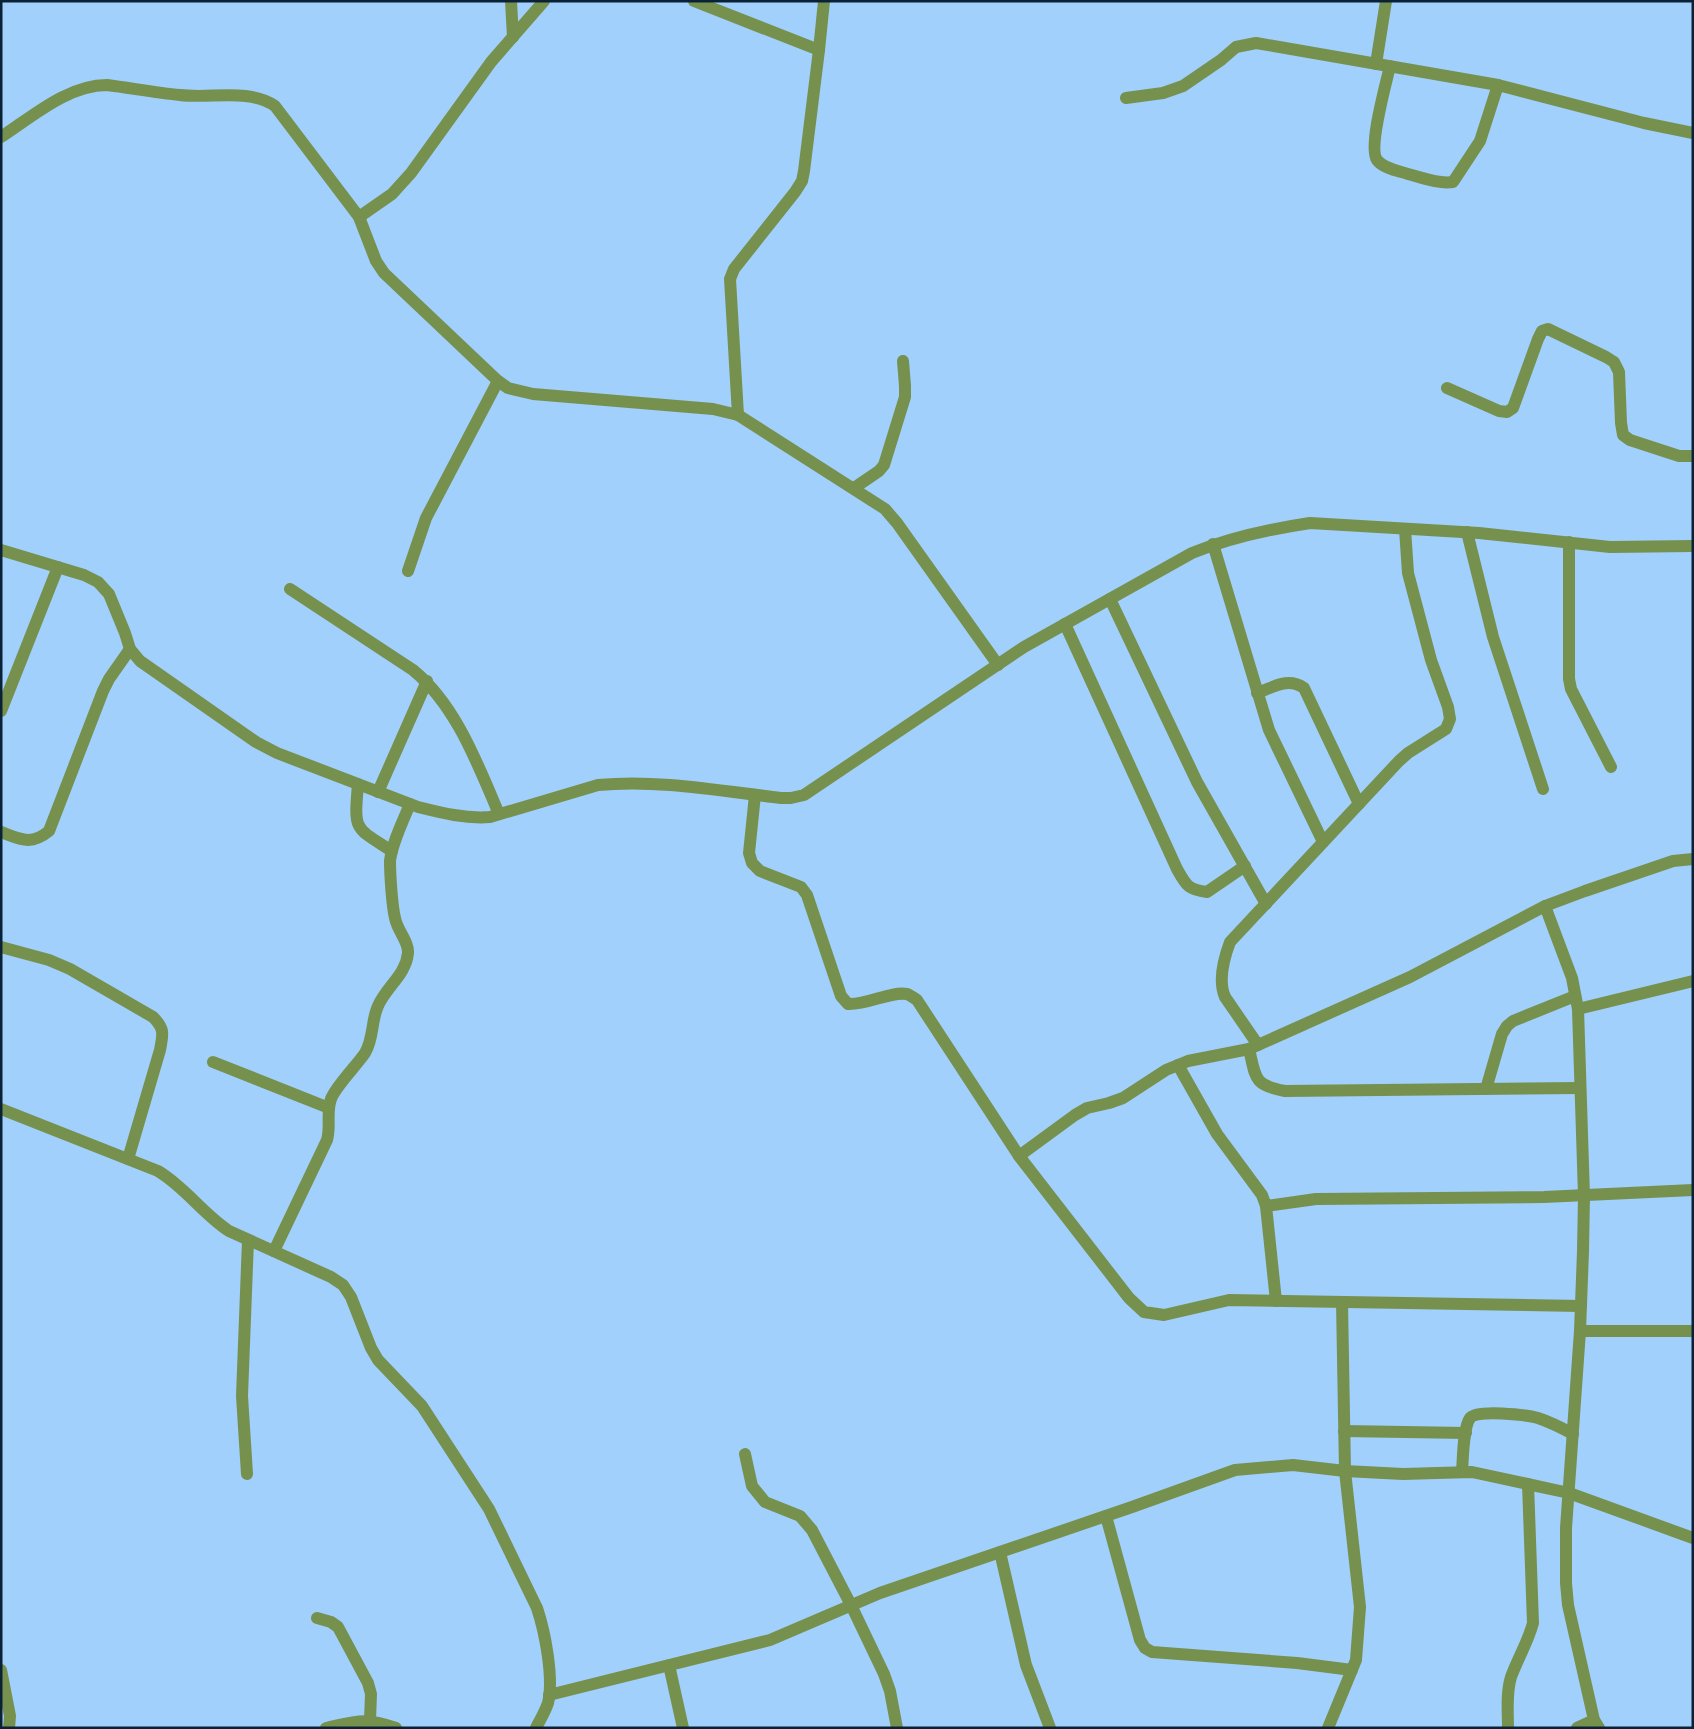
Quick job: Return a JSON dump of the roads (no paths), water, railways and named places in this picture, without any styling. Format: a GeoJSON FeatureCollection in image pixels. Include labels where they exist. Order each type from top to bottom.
{"type":"FeatureCollection","features":[{"type":"Feature","properties":{"kind":"street"},"geometry":{"type":"LineString","coordinates":[[511,1],[513,37]]}},
{"type":"Feature","properties":{"kind":"street"},"geometry":{"type":"LineString","coordinates":[[359,217],[392,194],[411,173],[491,62],[544,1]]}},
{"type":"Feature","properties":{"kind":"street"},"geometry":{"type":"LineString","coordinates":[[694,1],[819,50]]}},
{"type":"Feature","properties":{"kind":"street"},"geometry":{"type":"LineString","coordinates":[[738,415],[730,280],[734,269],[802,181],[824,1]]}},
{"type":"Feature","properties":{"kind":"street"},"geometry":{"type":"LineString","coordinates":[[1376,64],[1386,1]]}},
{"type":"Feature","properties":{"kind":"street"},"geometry":{"type":"LineString","coordinates":[[1126,98],[1163,93],[1183,86],[1221,60],[1236,47],[1256,44],[1498,85],[1644,124],[1693,133]]}},
{"type":"Feature","properties":{"kind":"street"},"geometry":{"type":"LineString","coordinates":[[1390,66],[1375,135],[1374,149],[1377,160],[1385,167],[1437,182],[1454,182],[1473,153],[1480,140],[1498,85]]}},
{"type":"Feature","properties":{"kind":"street"},"geometry":{"type":"LineString","coordinates":[[1,137],[60,99],[96,85],[107,84],[181,95],[254,96],[266,100],[274,106],[359,217],[376,261],[384,273],[498,381],[508,388],[533,394],[713,409],[738,415],[885,509],[898,523],[998,665]]}},
{"type":"Feature","properties":{"kind":"street"},"geometry":{"type":"LineString","coordinates":[[1447,388],[1499,412],[1507,412],[1513,408],[1538,338],[1542,331],[1548,330],[1566,337],[1614,362],[1619,372],[1620,423],[1623,435],[1630,440],[1679,456],[1693,456]]}},
{"type":"Feature","properties":{"kind":"street"},"geometry":{"type":"LineString","coordinates":[[854,488],[879,471],[884,465],[905,397],[903,360]]}},
{"type":"Feature","properties":{"kind":"street"},"geometry":{"type":"LineString","coordinates":[[408,572],[426,518],[498,381]]}},
{"type":"Feature","properties":{"kind":"street"},"geometry":{"type":"LineString","coordinates":[[1,550],[84,575],[98,582],[109,594],[130,649],[140,661],[276,754],[410,804],[436,812],[474,818],[490,817],[598,785],[614,783],[653,784],[791,798],[804,795],[1024,647],[1192,553],[1213,544],[1289,526],[1310,523],[1467,532],[1610,547],[1693,546]]}},
{"type":"Feature","properties":{"kind":"street"},"geometry":{"type":"LineString","coordinates":[[1405,529],[1410,583],[1431,660],[1448,707],[1450,719],[1446,729],[1408,753],[1230,942],[1226,953],[1222,990],[1253,1047],[1256,1078],[1267,1087],[1285,1091],[1580,1088]]}},
{"type":"Feature","properties":{"kind":"street"},"geometry":{"type":"LineString","coordinates":[[1467,532],[1493,637],[1543,789]]}},
{"type":"Feature","properties":{"kind":"street"},"geometry":{"type":"LineString","coordinates":[[1569,542],[1569,679],[1571,689],[1611,767]]}},
{"type":"Feature","properties":{"kind":"street"},"geometry":{"type":"LineString","coordinates":[[1213,544],[1269,730],[1323,842]]}},
{"type":"Feature","properties":{"kind":"street"},"geometry":{"type":"LineString","coordinates":[[1,711],[58,567]]}},
{"type":"Feature","properties":{"kind":"street"},"geometry":{"type":"LineString","coordinates":[[290,589],[413,670],[426,681],[468,742],[499,814]]}},
{"type":"Feature","properties":{"kind":"street"},"geometry":{"type":"LineString","coordinates":[[1110,599],[1198,782],[1266,904]]}},
{"type":"Feature","properties":{"kind":"street"},"geometry":{"type":"LineString","coordinates":[[1065,624],[1177,869],[1187,886],[1196,891],[1207,892],[1245,866]]}},
{"type":"Feature","properties":{"kind":"street"},"geometry":{"type":"LineString","coordinates":[[1,832],[22,840],[33,840],[42,837],[49,831],[109,679],[130,649]]}},
{"type":"Feature","properties":{"kind":"street"},"geometry":{"type":"LineString","coordinates":[[378,792],[426,681]]}},
{"type":"Feature","properties":{"kind":"street"},"geometry":{"type":"LineString","coordinates":[[1257,693],[1289,682],[1297,683],[1304,688],[1359,804]]}},
{"type":"Feature","properties":{"kind":"street"},"geometry":{"type":"LineString","coordinates":[[358,784],[355,812],[356,823],[362,832],[392,851]]}},
{"type":"Feature","properties":{"kind":"street"},"geometry":{"type":"LineString","coordinates":[[755,795],[749,853],[752,863],[760,871],[800,887],[807,895],[841,996],[848,1004],[858,1004],[896,994],[908,994],[917,1000],[1019,1156],[1129,1298],[1144,1312],[1164,1315],[1229,1300],[1581,1306]]}},
{"type":"Feature","properties":{"kind":"street"},"geometry":{"type":"LineString","coordinates":[[274,1251],[327,1140],[330,1131],[329,1108],[331,1097],[370,1043],[377,1007],[406,963],[408,951],[406,942],[398,930],[395,918],[390,862],[392,851],[410,804]]}},
{"type":"Feature","properties":{"kind":"street"},"geometry":{"type":"LineString","coordinates":[[1019,1156],[1074,1115],[1087,1108],[1122,1098],[1166,1070],[1188,1061],[1253,1047],[1410,977],[1545,906],[1585,890],[1673,861],[1693,859]]}},
{"type":"Feature","properties":{"kind":"street"},"geometry":{"type":"LineString","coordinates":[[1545,906],[1572,978],[1577,1003],[1584,1196],[1580,1331],[1566,1528],[1566,1583],[1568,1605],[1596,1724],[1577,1728]]}},
{"type":"Feature","properties":{"kind":"street"},"geometry":{"type":"LineString","coordinates":[[1,947],[49,960],[70,968],[153,1017],[160,1024],[163,1033],[160,1050],[128,1159]]}},
{"type":"Feature","properties":{"kind":"street"},"geometry":{"type":"LineString","coordinates":[[1486,1089],[1502,1034],[1507,1026],[1514,1021],[1577,1003],[1693,981]]}},
{"type":"Feature","properties":{"kind":"street"},"geometry":{"type":"LineString","coordinates":[[213,1062],[329,1108]]}},
{"type":"Feature","properties":{"kind":"street"},"geometry":{"type":"LineString","coordinates":[[1178,1065],[1217,1134],[1262,1195],[1266,1206],[1276,1301]]}},
{"type":"Feature","properties":{"kind":"street"},"geometry":{"type":"LineString","coordinates":[[1,1109],[158,1171],[173,1180],[217,1223],[229,1231],[331,1277],[343,1285],[351,1297],[371,1348],[378,1360],[422,1406],[489,1509],[540,1616],[550,1682],[547,1706],[536,1728]]}},
{"type":"Feature","properties":{"kind":"street"},"geometry":{"type":"LineString","coordinates":[[1266,1206],[1316,1199],[1544,1198],[1693,1190]]}},
{"type":"Feature","properties":{"kind":"street"},"geometry":{"type":"LineString","coordinates":[[247,1474],[242,1396],[248,1240]]}},
{"type":"Feature","properties":{"kind":"street"},"geometry":{"type":"LineString","coordinates":[[1328,1728],[1356,1660],[1360,1607],[1345,1471],[1342,1302]]}},
{"type":"Feature","properties":{"kind":"street"},"geometry":{"type":"LineString","coordinates":[[1580,1331],[1693,1331]]}},
{"type":"Feature","properties":{"kind":"street"},"geometry":{"type":"LineString","coordinates":[[1462,1472],[1466,1433],[1470,1417],[1475,1414],[1486,1413],[1536,1417],[1573,1434]]}},
{"type":"Feature","properties":{"kind":"street"},"geometry":{"type":"LineString","coordinates":[[1344,1431],[1466,1433]]}},
{"type":"Feature","properties":{"kind":"street"},"geometry":{"type":"LineString","coordinates":[[745,1454],[752,1486],[765,1502],[800,1516],[812,1530],[884,1674],[890,1691],[897,1728]]}},
{"type":"Feature","properties":{"kind":"street"},"geometry":{"type":"LineString","coordinates":[[549,1695],[770,1640],[880,1592],[1106,1516],[1234,1470],[1293,1465],[1345,1471],[1403,1474],[1472,1472],[1569,1494],[1693,1538]]}},
{"type":"Feature","properties":{"kind":"street"},"geometry":{"type":"LineString","coordinates":[[1508,1728],[1508,1692],[1511,1678],[1530,1635],[1533,1623],[1528,1484]]}},
{"type":"Feature","properties":{"kind":"street"},"geometry":{"type":"LineString","coordinates":[[1106,1516],[1140,1640],[1145,1648],[1152,1652],[1352,1670]]}},
{"type":"Feature","properties":{"kind":"street"},"geometry":{"type":"LineString","coordinates":[[1000,1552],[1024,1660],[1050,1728]]}},
{"type":"Feature","properties":{"kind":"street"},"geometry":{"type":"LineString","coordinates":[[317,1618],[331,1622],[338,1627],[360,1666],[371,1694],[370,1720]]}},
{"type":"Feature","properties":{"kind":"street"},"geometry":{"type":"LineString","coordinates":[[669,1665],[683,1728]]}},
{"type":"Feature","properties":{"kind":"street"},"geometry":{"type":"LineString","coordinates":[[1,1670],[10,1716],[9,1728]]}},
{"type":"Feature","properties":{"kind":"street"},"geometry":{"type":"LineString","coordinates":[[326,1728],[359,1720],[370,1720],[396,1728]]}}]}
